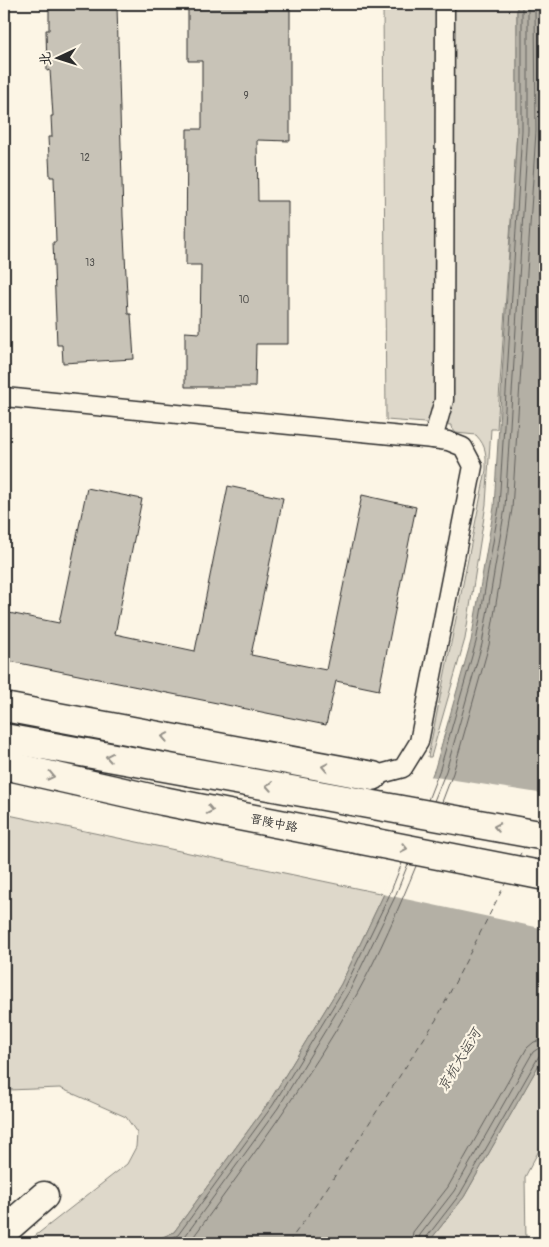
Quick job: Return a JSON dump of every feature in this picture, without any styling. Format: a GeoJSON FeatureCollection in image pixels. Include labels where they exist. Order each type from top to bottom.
{"type":"FeatureCollection","features":[{"type":"Feature","properties":{"kind":"main road"},"geometry":{"type":"LineString","coordinates":[[4,706],[373,776]]}},
{"type":"Feature","properties":{"kind":"main road"},"geometry":{"type":"LineString","coordinates":[[4,738],[545,836]]}},
{"type":"Feature","properties":{"kind":"main road","name":"晋陵中路"},"geometry":{"type":"LineString","coordinates":[[4,765],[164,801],[545,876]]}},
{"type":"Feature","properties":{"kind":"main road"},"geometry":{"type":"LineString","coordinates":[[4,1231],[44,1196]]}},
{"type":"Feature","properties":{"kind":"lane"},"geometry":{"type":"LineString","coordinates":[[433,439],[444,400],[445,4]]}},
{"type":"Feature","properties":{"kind":"lane"},"geometry":{"type":"LineString","coordinates":[[4,397],[433,439],[448,441],[463,447],[473,466],[419,742],[403,768],[373,776]]}},
{"type":"Feature","properties":{"kind":"shaded area"},"geometry":{"type":"Polygon","coordinates":[[[383,4],[517,4],[517,131],[497,429],[491,429],[486,504],[465,639],[431,757],[428,757],[486,470],[486,455],[482,443],[476,435],[456,433],[451,425],[386,420],[383,4]]]}},
{"type":"Feature","properties":{"kind":"shaded area"},"geometry":{"type":"Polygon","coordinates":[[[4,814],[384,894],[341,984],[269,1102],[174,1232],[150,1243],[26,1243],[127,1164],[136,1147],[137,1133],[126,1117],[60,1088],[8,1090],[4,1030],[4,814]]]}},
{"type":"Feature","properties":{"kind":"shaded area"},"geometry":{"type":"Polygon","coordinates":[[[545,1054],[545,1139],[525,1177],[526,1243],[428,1243],[464,1197],[545,1054]]]}},
{"type":"Feature","properties":{"kind":"water","name":"京杭大运河"},"geometry":{"type":"Polygon","coordinates":[[[517,4],[545,4],[545,1054],[464,1197],[428,1243],[150,1243],[174,1232],[269,1102],[341,984],[384,894],[435,768],[471,641],[494,507],[517,131],[517,4]]]}},
{"type":"Feature","properties":{"kind":"pier"},"geometry":{"type":"Polygon","coordinates":[[[429,776],[545,794],[545,929],[382,894],[429,776]]]}},
{"type":"Feature","properties":{"kind":"building"},"geometry":{"type":"Polygon","coordinates":[[[290,4],[290,141],[257,140],[258,201],[288,201],[288,344],[256,344],[255,387],[185,387],[185,332],[200,333],[201,265],[186,265],[187,129],[202,129],[202,61],[188,61],[188,5],[290,4]]]}},
{"type":"Feature","properties":{"kind":"building"},"geometry":{"type":"Polygon","coordinates":[[[117,7],[123,216],[128,314],[131,314],[134,359],[63,363],[62,345],[57,345],[53,242],[56,242],[54,177],[50,177],[48,137],[52,137],[51,116],[53,116],[50,70],[47,71],[46,30],[49,30],[49,9],[117,7]]]}},
{"type":"Feature","properties":{"kind":"building"},"geometry":{"type":"Polygon","coordinates":[[[228,486],[283,498],[251,655],[326,670],[362,495],[416,507],[379,690],[336,681],[326,725],[4,660],[4,612],[59,623],[87,488],[142,499],[115,634],[195,651],[228,486]]]}},
{"type":"Feature","properties":{"kind":"ferry route"},"geometry":{"type":"LineString","coordinates":[[538,820],[545,805]]}},
{"type":"Feature","properties":{"kind":"ferry route"},"geometry":{"type":"LineString","coordinates":[[518,858],[525,846]]}},
{"type":"Feature","properties":{"kind":"ferry route"},"geometry":{"type":"LineString","coordinates":[[288,1243],[318,1202],[436,1020],[506,882]]}}]}
